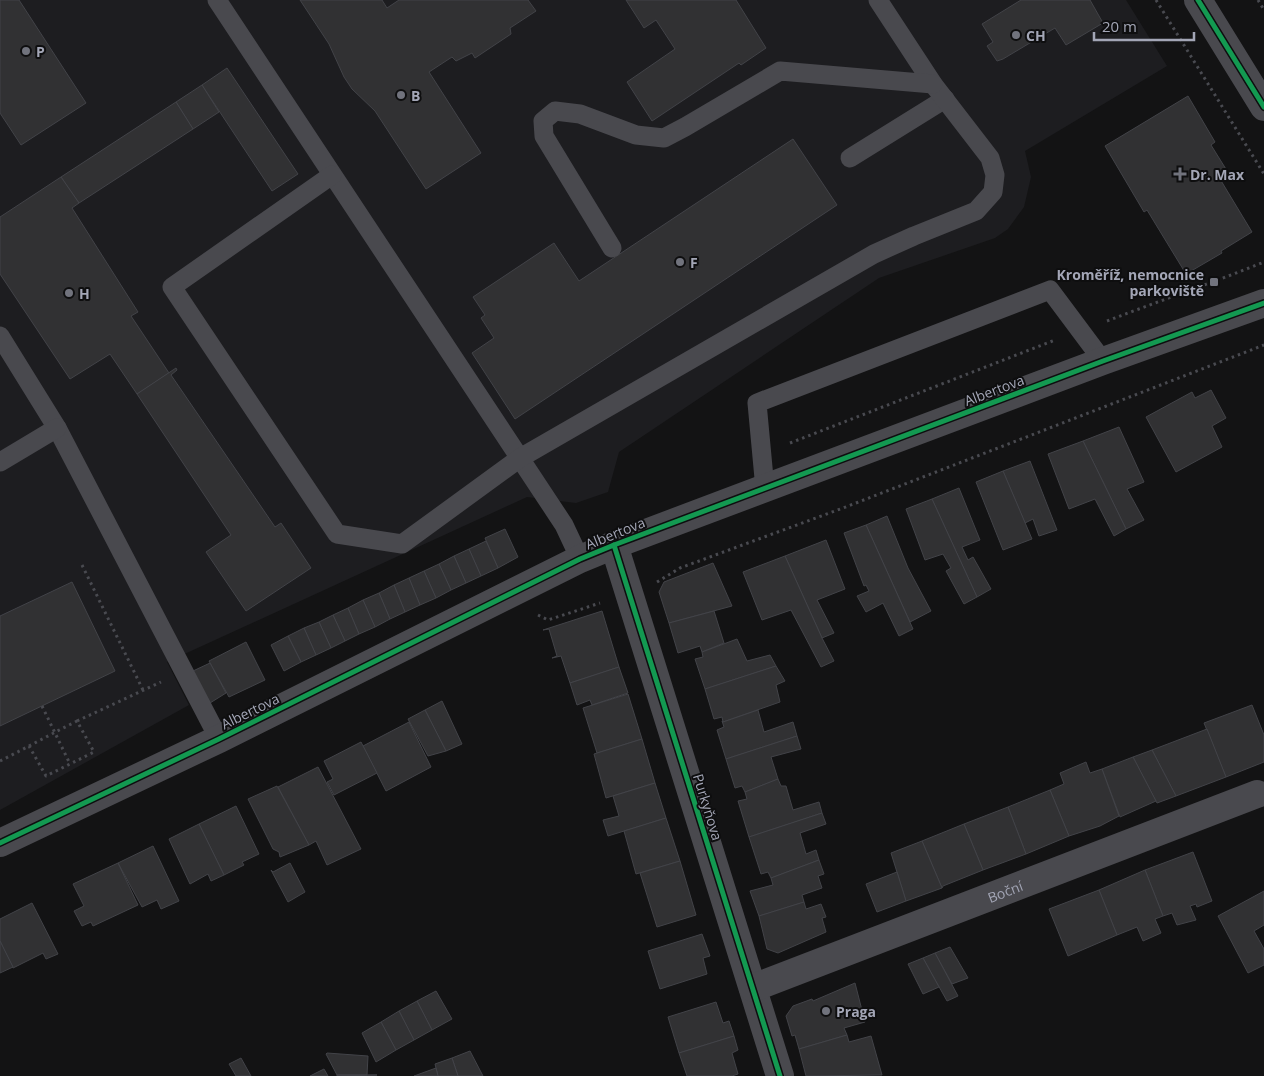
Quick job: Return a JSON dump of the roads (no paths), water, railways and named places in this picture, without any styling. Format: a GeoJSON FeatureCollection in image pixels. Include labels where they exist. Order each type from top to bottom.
{"type":"FeatureCollection","features":[{"type":"Feature","properties":{"kind":"street"},"geometry":{"type":"LineString","coordinates":[[1198,0],[1264,107]]}},
{"type":"Feature","properties":{"kind":"street","name":"Albertova"},"geometry":{"type":"LineString","coordinates":[[0,844],[614,545],[1103,361],[1264,303]]}},
{"type":"Feature","properties":{"kind":"street","name":"Purkyňova"},"geometry":{"type":"LineString","coordinates":[[614,545],[780,1076]]}},
{"type":"Feature","properties":{"kind":"street","name":"Boční"},"geometry":{"type":"LineString","coordinates":[[754,988],[1257,794]]}},
{"type":"Feature","properties":{"kind":"lane"},"geometry":{"type":"LineString","coordinates":[[217,0],[564,525],[580,560]]}},
{"type":"Feature","properties":{"kind":"lane"},"geometry":{"type":"LineString","coordinates":[[332,175],[172,287],[337,534],[402,544],[520,458],[874,254],[976,211],[993,192],[995,175],[990,158],[933,84],[878,0]]}},
{"type":"Feature","properties":{"kind":"lane"},"geometry":{"type":"LineString","coordinates":[[612,248],[544,136],[543,121],[555,111],[580,114],[636,135],[664,138],[780,71],[933,84]]}},
{"type":"Feature","properties":{"kind":"lane"},"geometry":{"type":"LineString","coordinates":[[850,158],[944,99]]}},
{"type":"Feature","properties":{"kind":"lane"},"geometry":{"type":"LineString","coordinates":[[765,489],[757,403],[1050,290],[1103,361]]}},
{"type":"Feature","properties":{"kind":"lane"},"geometry":{"type":"LineString","coordinates":[[0,336],[57,428],[219,738]]}},
{"type":"Feature","properties":{"kind":"lane"},"geometry":{"type":"LineString","coordinates":[[0,462],[57,428]]}},
{"type":"Feature","properties":{"kind":"place","name":"CH"},"geometry":{"type":"Point","coordinates":[1016,35]}},
{"type":"Feature","properties":{"kind":"place","name":"P"},"geometry":{"type":"Point","coordinates":[26,51]}},
{"type":"Feature","properties":{"kind":"place","name":"B"},"geometry":{"type":"Point","coordinates":[401,95]}},
{"type":"Feature","properties":{"kind":"place","name":"Dr. Max"},"geometry":{"type":"Point","coordinates":[1180,174]}},
{"type":"Feature","properties":{"kind":"place","name":"F"},"geometry":{"type":"Point","coordinates":[680,262]}},
{"type":"Feature","properties":{"kind":"place","name":"Kroměříž, nemocnice parkoviště"},"geometry":{"type":"Point","coordinates":[1214,282]}},
{"type":"Feature","properties":{"kind":"place","name":"H"},"geometry":{"type":"Point","coordinates":[69,293]}},
{"type":"Feature","properties":{"kind":"place","name":"Praga"},"geometry":{"type":"Point","coordinates":[826,1011]}}]}
